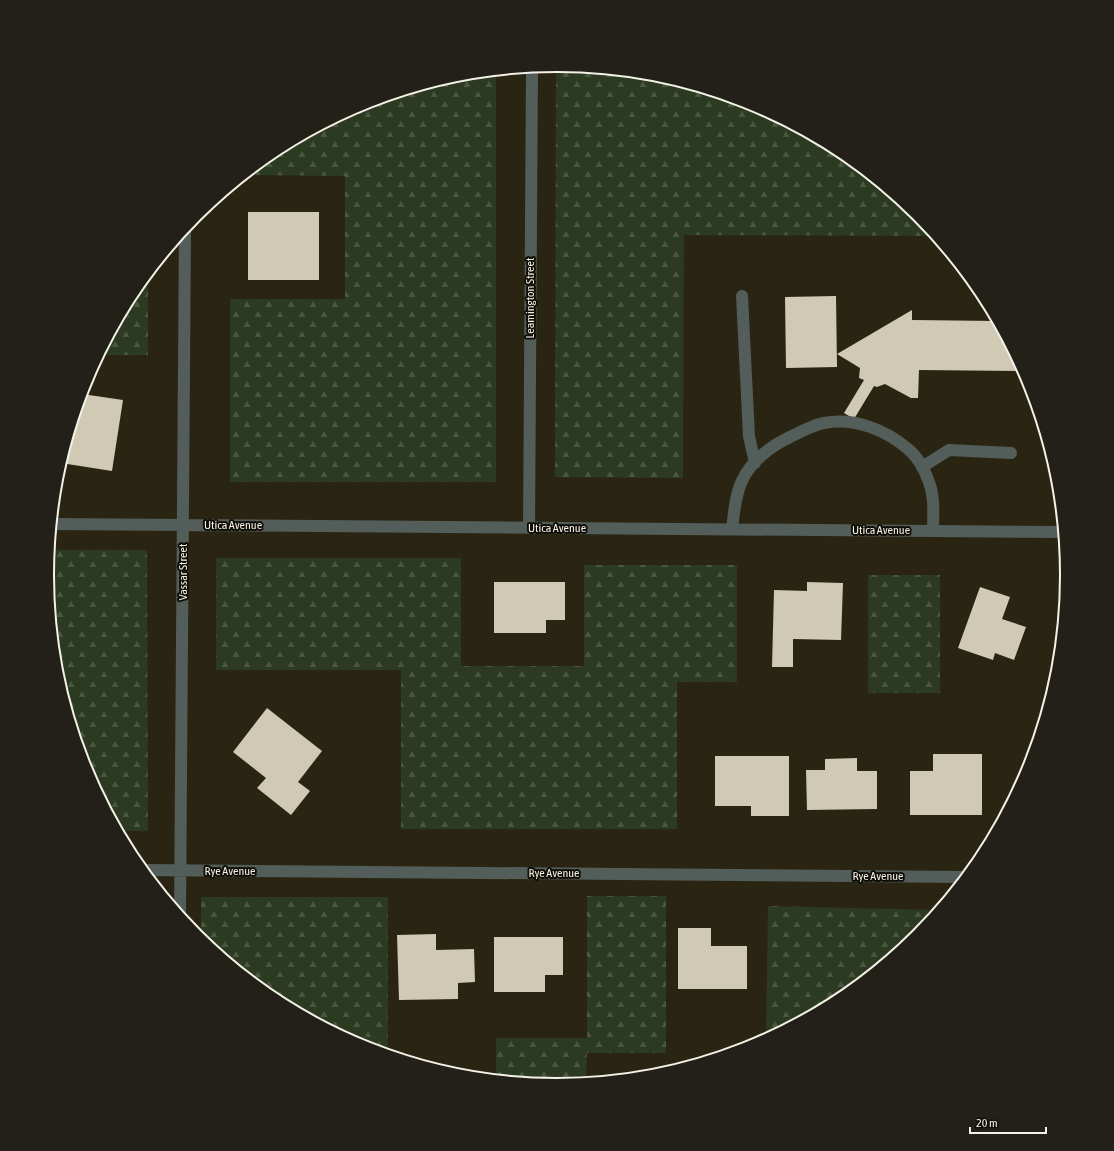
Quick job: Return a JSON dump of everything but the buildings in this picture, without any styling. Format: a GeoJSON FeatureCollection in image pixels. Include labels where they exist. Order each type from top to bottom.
{"type":"FeatureCollection","features":[{"type":"Feature","properties":{"kind":"street","name":"Leamington Street"},"geometry":{"type":"LineString","coordinates":[[529,528],[532,74]]}},
{"type":"Feature","properties":{"kind":"street","name":"Vassar Street"},"geometry":{"type":"LineString","coordinates":[[180,908],[186,236]]}},
{"type":"Feature","properties":{"kind":"street"},"geometry":{"type":"LineString","coordinates":[[742,296],[749,436],[755,463]]}},
{"type":"Feature","properties":{"kind":"street"},"geometry":{"type":"LineString","coordinates":[[732,529],[741,482],[750,468],[763,453],[806,429],[823,423],[839,421],[856,423],[876,429],[891,436],[909,450],[922,467],[930,483],[933,502],[933,531]]}},
{"type":"Feature","properties":{"kind":"street"},"geometry":{"type":"LineString","coordinates":[[922,467],[949,450],[1011,453]]}},
{"type":"Feature","properties":{"kind":"street","name":"Utica Avenue"},"geometry":{"type":"LineString","coordinates":[[57,524],[1058,532]]}},
{"type":"Feature","properties":{"kind":"street","name":"Rye Avenue"},"geometry":{"type":"LineString","coordinates":[[150,870],[960,877]]}},
{"type":"Feature","properties":{"kind":"green space"},"geometry":{"type":"Polygon","coordinates":[[[556,72],[623,77],[655,82],[719,99],[779,124],[836,157],[863,176],[889,197],[928,236],[684,235],[683,478],[555,477],[556,72]]]}},
{"type":"Feature","properties":{"kind":"green space"},"geometry":{"type":"Polygon","coordinates":[[[496,77],[496,482],[230,482],[230,299],[345,299],[345,176],[252,175],[306,140],[335,124],[365,111],[395,99],[427,90],[459,82],[496,77]]]}},
{"type":"Feature","properties":{"kind":"green space"},"geometry":{"type":"Polygon","coordinates":[[[148,283],[148,355],[105,355],[121,324],[148,283]]]}},
{"type":"Feature","properties":{"kind":"green space"},"geometry":{"type":"Polygon","coordinates":[[[55,550],[147,550],[148,831],[124,831],[92,768],[81,737],[71,706],[58,641],[55,608],[55,550]]]}},
{"type":"Feature","properties":{"kind":"green space"},"geometry":{"type":"Polygon","coordinates":[[[216,558],[461,558],[461,666],[584,666],[584,565],[737,565],[737,682],[677,682],[677,829],[401,829],[401,670],[216,670],[216,558]]]}},
{"type":"Feature","properties":{"kind":"green space"},"geometry":{"type":"Polygon","coordinates":[[[868,575],[940,575],[940,693],[868,693],[868,575]]]}},
{"type":"Feature","properties":{"kind":"green space"},"geometry":{"type":"Polygon","coordinates":[[[587,896],[666,896],[666,1053],[587,1053],[586,1077],[557,1078],[496,1074],[496,1038],[587,1038],[587,896]]]}},
{"type":"Feature","properties":{"kind":"green space"},"geometry":{"type":"Polygon","coordinates":[[[201,897],[388,897],[388,1049],[335,1027],[278,994],[225,954],[201,931],[201,897]]]}},
{"type":"Feature","properties":{"kind":"green space"},"geometry":{"type":"Polygon","coordinates":[[[768,906],[932,910],[889,954],[863,975],[808,1011],[766,1033],[768,906]]]}}]}
